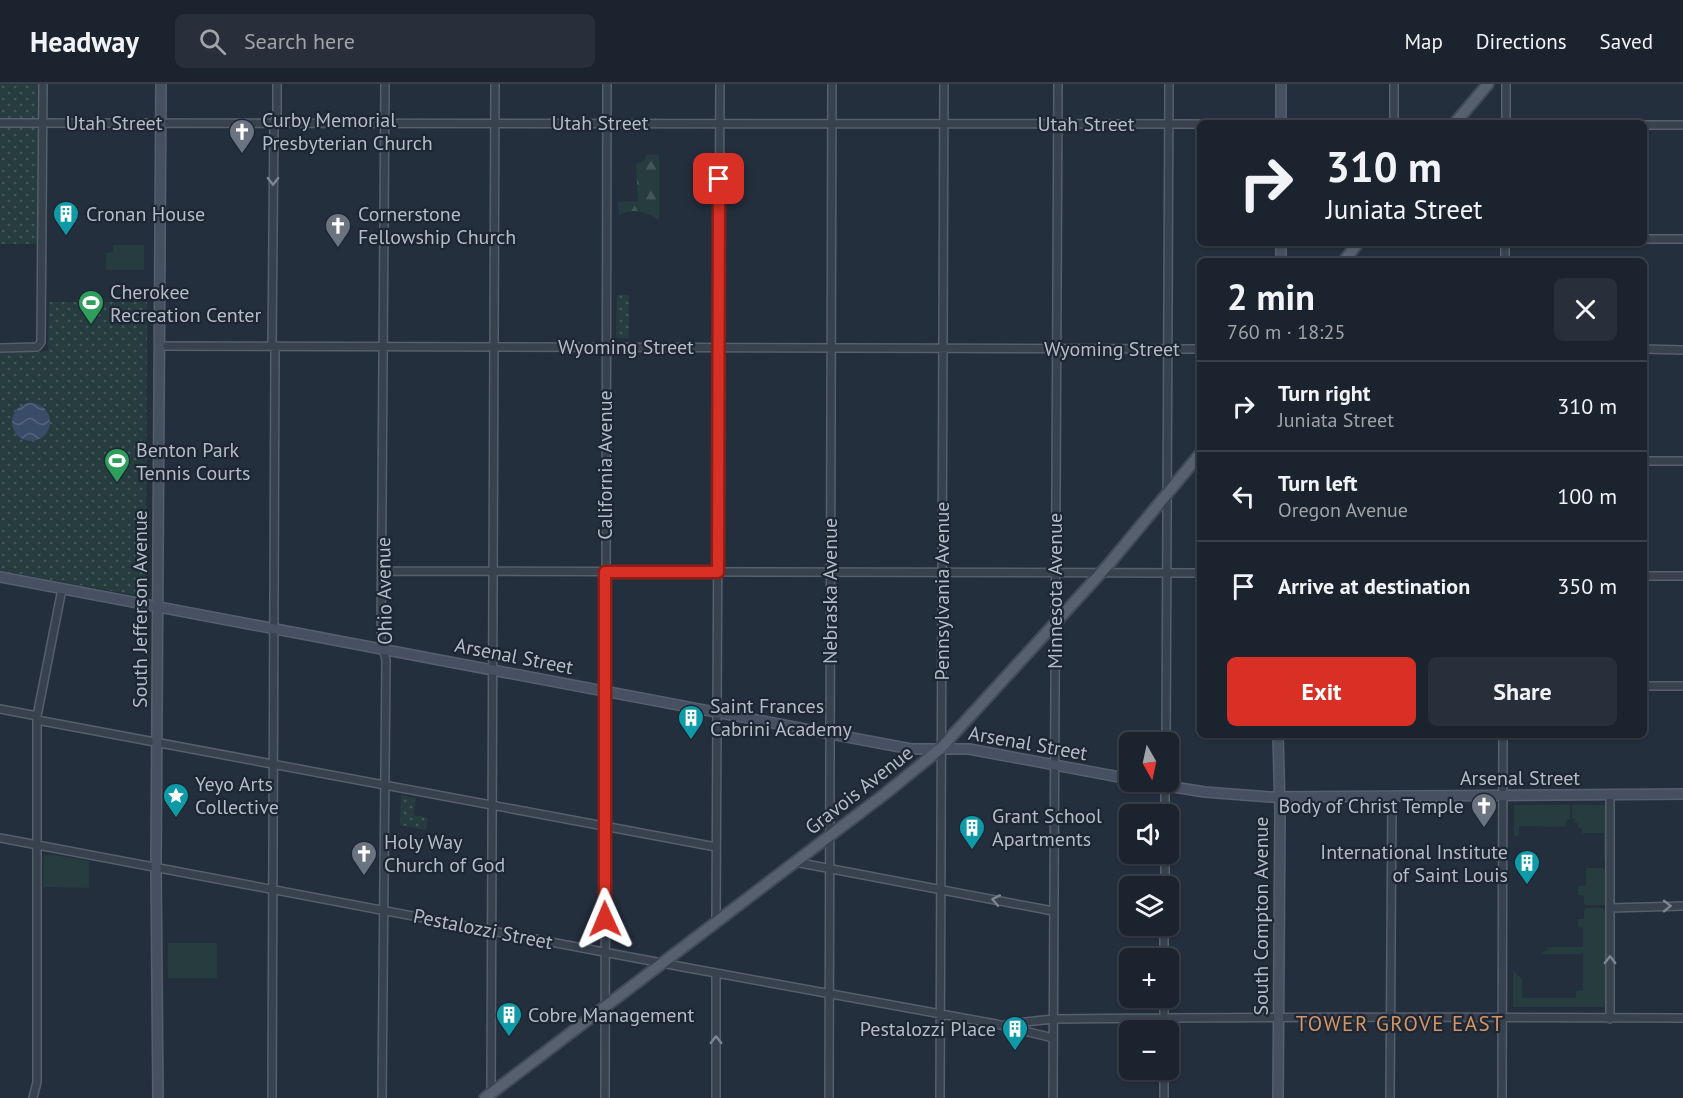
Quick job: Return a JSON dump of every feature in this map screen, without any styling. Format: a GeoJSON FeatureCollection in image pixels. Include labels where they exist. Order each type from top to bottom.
{"type":"FeatureCollection","features":[{"type":"Feature","properties":{"kind":"main road","name":"South Jefferson Avenue"},"geometry":{"type":"LineString","coordinates":[[158,1098],[156,867],[161,84]]}},
{"type":"Feature","properties":{"kind":"main road"},"geometry":{"type":"LineString","coordinates":[[1281,84],[1281,120]]}},
{"type":"Feature","properties":{"kind":"main road"},"geometry":{"type":"LineString","coordinates":[[1458,120],[1488,84]]}},
{"type":"Feature","properties":{"kind":"main road"},"geometry":{"type":"LineString","coordinates":[[1346,258],[1356,246]]}},
{"type":"Feature","properties":{"kind":"main road","name":"Gravois Avenue"},"geometry":{"type":"LineString","coordinates":[[489,1097],[940,750],[1102,573],[1197,458]]}},
{"type":"Feature","properties":{"kind":"main road","name":"Arsenal Street"},"geometry":{"type":"LineString","coordinates":[[0,577],[916,750],[969,749],[1119,777]]}},
{"type":"Feature","properties":{"kind":"main road","name":"South Compton Avenue"},"geometry":{"type":"LineString","coordinates":[[1278,738],[1278,1098]]}},
{"type":"Feature","properties":{"kind":"main road","name":"Arsenal Street"},"geometry":{"type":"LineString","coordinates":[[1179,786],[1231,795],[1279,797],[1683,794]]}},
{"type":"Feature","properties":{"kind":"street"},"geometry":{"type":"LineString","coordinates":[[0,348],[35,348],[40,346],[42,339],[43,84]]}},
{"type":"Feature","properties":{"kind":"street"},"geometry":{"type":"LineString","coordinates":[[272,1098],[274,122],[277,115],[277,84]]}},
{"type":"Feature","properties":{"kind":"street","name":"Ohio Avenue"},"geometry":{"type":"LineString","coordinates":[[382,1098],[386,660],[381,640],[385,84]]}},
{"type":"Feature","properties":{"kind":"street"},"geometry":{"type":"LineString","coordinates":[[489,1097],[494,671],[495,84]]}},
{"type":"Feature","properties":{"kind":"street","name":"California Avenue"},"geometry":{"type":"LineString","coordinates":[[605,1098],[607,84]]}},
{"type":"Feature","properties":{"kind":"street"},"geometry":{"type":"LineString","coordinates":[[716,922],[720,84]]}},
{"type":"Feature","properties":{"kind":"street","name":"Nebraska Avenue"},"geometry":{"type":"LineString","coordinates":[[829,1098],[832,84]]}},
{"type":"Feature","properties":{"kind":"street","name":"Pennsylvania Avenue"},"geometry":{"type":"LineString","coordinates":[[940,1098],[944,84]]}},
{"type":"Feature","properties":{"kind":"street","name":"Minnesota Avenue"},"geometry":{"type":"LineString","coordinates":[[1053,1098],[1058,84]]}},
{"type":"Feature","properties":{"kind":"street"},"geometry":{"type":"LineString","coordinates":[[1166,732],[1169,84]]}},
{"type":"Feature","properties":{"kind":"street"},"geometry":{"type":"LineString","coordinates":[[1394,84],[1394,120]]}},
{"type":"Feature","properties":{"kind":"street"},"geometry":{"type":"LineString","coordinates":[[1506,84],[1506,120]]}},
{"type":"Feature","properties":{"kind":"street","name":"Utah Street"},"geometry":{"type":"LineString","coordinates":[[0,123],[1197,124]]}},
{"type":"Feature","properties":{"kind":"street"},"geometry":{"type":"LineString","coordinates":[[1647,125],[1683,125]]}},
{"type":"Feature","properties":{"kind":"street"},"geometry":{"type":"LineString","coordinates":[[1647,239],[1683,239]]}},
{"type":"Feature","properties":{"kind":"street","name":"Wyoming Street"},"geometry":{"type":"LineString","coordinates":[[159,346],[1197,349]]}},
{"type":"Feature","properties":{"kind":"street"},"geometry":{"type":"LineString","coordinates":[[1647,350],[1683,350]]}},
{"type":"Feature","properties":{"kind":"street"},"geometry":{"type":"LineString","coordinates":[[1647,461],[1683,461]]}},
{"type":"Feature","properties":{"kind":"street"},"geometry":{"type":"LineString","coordinates":[[382,571],[1197,573]]}},
{"type":"Feature","properties":{"kind":"street"},"geometry":{"type":"LineString","coordinates":[[1647,576],[1683,576]]}},
{"type":"Feature","properties":{"kind":"street"},"geometry":{"type":"LineString","coordinates":[[33,1098],[37,1082],[37,718],[62,589]]}},
{"type":"Feature","properties":{"kind":"street"},"geometry":{"type":"LineString","coordinates":[[1647,686],[1683,686]]}},
{"type":"Feature","properties":{"kind":"street"},"geometry":{"type":"LineString","coordinates":[[0,709],[157,743],[717,847]]}},
{"type":"Feature","properties":{"kind":"street"},"geometry":{"type":"LineString","coordinates":[[1502,1098],[1503,738]]}},
{"type":"Feature","properties":{"kind":"street"},"geometry":{"type":"LineString","coordinates":[[1610,795],[1610,1019]]}},
{"type":"Feature","properties":{"kind":"street"},"geometry":{"type":"LineString","coordinates":[[1390,1098],[1392,797]]}},
{"type":"Feature","properties":{"kind":"street","name":"Pestalozzi Street"},"geometry":{"type":"LineString","coordinates":[[0,838],[1001,1025],[1053,1038]]}},
{"type":"Feature","properties":{"kind":"street"},"geometry":{"type":"LineString","coordinates":[[795,862],[1053,911]]}},
{"type":"Feature","properties":{"kind":"street"},"geometry":{"type":"LineString","coordinates":[[1610,908],[1683,906]]}},
{"type":"Feature","properties":{"kind":"street"},"geometry":{"type":"LineString","coordinates":[[716,973],[716,1098]]}},
{"type":"Feature","properties":{"kind":"street"},"geometry":{"type":"LineString","coordinates":[[1164,1008],[1164,1018]]}},
{"type":"Feature","properties":{"kind":"street","name":"Pestalozzi Street"},"geometry":{"type":"LineString","coordinates":[[1001,1025],[1053,1019],[1683,1018]]}},
{"type":"Feature","properties":{"kind":"street"},"geometry":{"type":"LineString","coordinates":[[1164,1080],[1164,1098]]}},
{"type":"Feature","properties":{"kind":"green space"},"geometry":{"type":"Polygon","coordinates":[[[0,84],[38,84],[37,244],[0,244],[0,84]]]}},
{"type":"Feature","properties":{"kind":"green space"},"geometry":{"type":"Polygon","coordinates":[[[647,154],[659,155],[659,220],[639,212],[629,211],[619,215],[618,202],[638,201],[636,164],[644,161],[647,154]]]}},
{"type":"Feature","properties":{"kind":"green space"},"geometry":{"type":"Polygon","coordinates":[[[113,245],[144,245],[144,270],[106,270],[106,253],[113,252],[113,245]]]}},
{"type":"Feature","properties":{"kind":"green space"},"geometry":{"type":"Polygon","coordinates":[[[617,295],[629,295],[629,338],[618,338],[616,335],[617,295]]]}},
{"type":"Feature","properties":{"kind":"green space"},"geometry":{"type":"Polygon","coordinates":[[[49,302],[147,302],[146,590],[141,596],[0,571],[0,352],[48,350],[49,302]]]}},
{"type":"Feature","properties":{"kind":"green space"},"geometry":{"type":"Polygon","coordinates":[[[401,795],[416,798],[414,815],[428,818],[426,830],[400,825],[401,795]]]}},
{"type":"Feature","properties":{"kind":"green space"},"geometry":{"type":"Polygon","coordinates":[[[1514,805],[1570,805],[1570,819],[1566,820],[1566,827],[1519,826],[1519,836],[1514,836],[1514,805]]]}},
{"type":"Feature","properties":{"kind":"green space"},"geometry":{"type":"Polygon","coordinates":[[[1572,805],[1607,805],[1606,860],[1604,861],[1604,833],[1582,833],[1582,828],[1578,828],[1578,823],[1574,823],[1575,819],[1572,819],[1572,805]]]}},
{"type":"Feature","properties":{"kind":"green space"},"geometry":{"type":"Polygon","coordinates":[[[49,854],[89,861],[89,888],[43,887],[44,856],[49,854]]]}},
{"type":"Feature","properties":{"kind":"green space"},"geometry":{"type":"Polygon","coordinates":[[[1586,868],[1603,868],[1607,872],[1607,903],[1604,905],[1586,905],[1584,896],[1578,895],[1578,886],[1586,885],[1586,868]]]}},
{"type":"Feature","properties":{"kind":"green space"},"geometry":{"type":"Polygon","coordinates":[[[1586,908],[1607,910],[1606,1007],[1513,1007],[1513,970],[1522,979],[1522,998],[1576,998],[1576,991],[1583,990],[1583,954],[1542,954],[1542,952],[1548,947],[1583,947],[1583,928],[1578,927],[1578,919],[1584,919],[1586,908]]]}},
{"type":"Feature","properties":{"kind":"green space"},"geometry":{"type":"Polygon","coordinates":[[[168,943],[217,943],[217,978],[168,978],[168,943]]]}},
{"type":"Feature","properties":{"kind":"water"},"geometry":{"type":"Polygon","coordinates":[[[31,403],[38,404],[44,409],[49,415],[49,429],[44,435],[38,440],[31,441],[24,440],[18,435],[13,429],[12,422],[13,415],[18,409],[24,404],[31,403]]]}},
{"type":"Feature","properties":{"kind":"place","name":"Curby Memorial Presbyterian Church"},"geometry":{"type":"Point","coordinates":[242,155]}},
{"type":"Feature","properties":{"kind":"place","name":"Cronan House"},"geometry":{"type":"Point","coordinates":[66,237]}},
{"type":"Feature","properties":{"kind":"place","name":"Cornerstone Fellowship Church"},"geometry":{"type":"Point","coordinates":[338,249]}},
{"type":"Feature","properties":{"kind":"place","name":"Cherokee Recreation Center"},"geometry":{"type":"Point","coordinates":[91,326]}},
{"type":"Feature","properties":{"kind":"place","name":"Benton Park Tennis Courts"},"geometry":{"type":"Point","coordinates":[117,484]}},
{"type":"Feature","properties":{"kind":"place","name":"Saint Frances Cabrini Academy"},"geometry":{"type":"Point","coordinates":[691,741]}},
{"type":"Feature","properties":{"kind":"place","name":"Yeyo Arts Collective"},"geometry":{"type":"Point","coordinates":[176,819]}},
{"type":"Feature","properties":{"kind":"place","name":"Body of Christ Temple"},"geometry":{"type":"Point","coordinates":[1484,829]}},
{"type":"Feature","properties":{"kind":"place","name":"Grant School Apartments"},"geometry":{"type":"Point","coordinates":[972,851]}},
{"type":"Feature","properties":{"kind":"place","name":"Holy Way Church of God"},"geometry":{"type":"Point","coordinates":[364,877]}},
{"type":"Feature","properties":{"kind":"place","name":"International Institute of Saint Louis"},"geometry":{"type":"Point","coordinates":[1527,886]}},
{"type":"Feature","properties":{"kind":"place","name":"Cobre Management"},"geometry":{"type":"Point","coordinates":[509,1038]}},
{"type":"Feature","properties":{"kind":"place","name":"Pestalozzi Place"},"geometry":{"type":"Point","coordinates":[1015,1052]}},
{"type":"Feature","properties":{"kind":"district","name":"TOWER GROVE EAST"},"geometry":{"type":"Point","coordinates":[1400,1024]}},
{"type":"Feature","properties":{"kind":"route"},"geometry":{"type":"LineString","coordinates":[[605,919],[605,572],[718,572],[719,179]]}}]}
